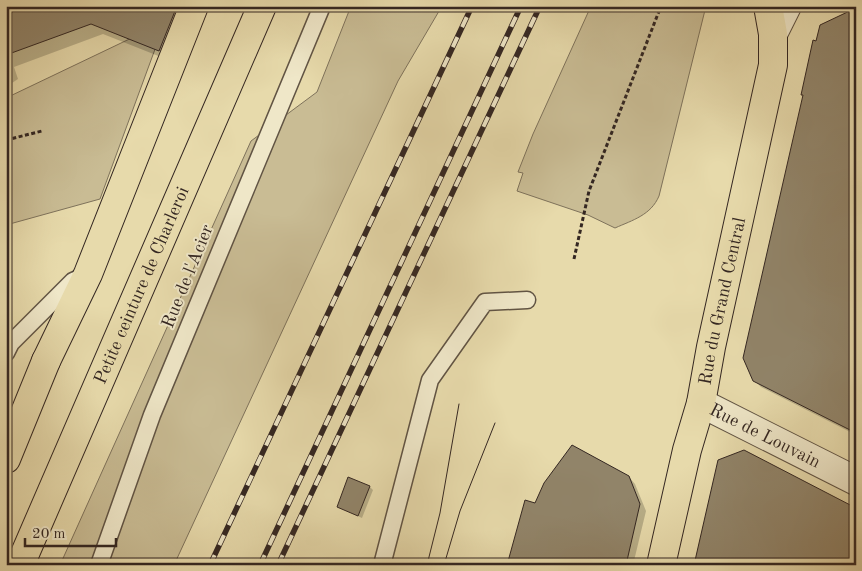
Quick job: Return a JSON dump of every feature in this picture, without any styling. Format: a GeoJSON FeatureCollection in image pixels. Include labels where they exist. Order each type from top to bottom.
{"type":"FeatureCollection","features":[{"type":"Feature","properties":{"kind":"main road"},"geometry":{"type":"LineString","coordinates":[[6,459],[46,361],[88,274],[194,6]]}},
{"type":"Feature","properties":{"kind":"main road","name":"Petite ceinture de Charleroi"},"geometry":{"type":"LineString","coordinates":[[20,565],[42,510],[152,263],[262,6]]}},
{"type":"Feature","properties":{"kind":"main road","name":"Rue du Grand Central"},"geometry":{"type":"LineString","coordinates":[[661,565],[687,450],[701,403],[711,348],[773,65],[773,34],[768,6]]}},
{"type":"Feature","properties":{"kind":"street","name":"Rue du Grand Central"},"geometry":{"type":"LineString","coordinates":[[773,34],[787,6]]}},
{"type":"Feature","properties":{"kind":"street","name":"Rue de Louvain"},"geometry":{"type":"LineString","coordinates":[[701,403],[856,482]]}},
{"type":"Feature","properties":{"kind":"lane","name":"Rue de l'Acier"},"geometry":{"type":"LineString","coordinates":[[98,565],[152,415],[322,6]]}},
{"type":"Feature","properties":{"kind":"lane"},"geometry":{"type":"LineString","coordinates":[[6,352],[11,343],[73,281],[88,274]]}},
{"type":"Feature","properties":{"kind":"lane"},"geometry":{"type":"LineString","coordinates":[[382,565],[430,380],[485,302],[527,300]]}},
{"type":"Feature","properties":{"kind":"path"},"geometry":{"type":"LineString","coordinates":[[574,258],[589,192],[661,6]]}},
{"type":"Feature","properties":{"kind":"path"},"geometry":{"type":"LineString","coordinates":[[6,140],[42,131]]}},
{"type":"Feature","properties":{"kind":"shaded area"},"geometry":{"type":"Polygon","coordinates":[[[351,6],[442,6],[398,81],[174,565],[60,565],[251,141],[317,92],[351,6]]]}},
{"type":"Feature","properties":{"kind":"shaded area"},"geometry":{"type":"Polygon","coordinates":[[[591,6],[706,6],[659,196],[656,203],[646,212],[615,228],[588,215],[517,191],[523,173],[518,172],[533,134],[591,6]]]}},
{"type":"Feature","properties":{"kind":"shaded area"},"geometry":{"type":"Polygon","coordinates":[[[165,22],[100,199],[6,225],[6,98],[165,22]]]}},
{"type":"Feature","properties":{"kind":"building"},"geometry":{"type":"Polygon","coordinates":[[[6,6],[177,6],[159,51],[91,24],[6,55],[6,6]]]}},
{"type":"Feature","properties":{"kind":"building"},"geometry":{"type":"Polygon","coordinates":[[[856,8],[856,433],[753,381],[743,358],[803,95],[801,95],[813,40],[816,41],[820,25],[856,8]]]}},
{"type":"Feature","properties":{"kind":"building"},"geometry":{"type":"Polygon","coordinates":[[[572,445],[629,476],[640,504],[626,565],[507,565],[525,500],[535,503],[544,483],[572,445]]]}},
{"type":"Feature","properties":{"kind":"building"},"geometry":{"type":"Polygon","coordinates":[[[744,450],[856,508],[856,565],[694,565],[718,460],[744,450]]]}},
{"type":"Feature","properties":{"kind":"building"},"geometry":{"type":"Polygon","coordinates":[[[348,477],[370,486],[358,516],[337,507],[348,477]]]}},
{"type":"Feature","properties":{"kind":"tram line"},"geometry":{"type":"LineString","coordinates":[[427,565],[440,513],[459,404]]}},
{"type":"Feature","properties":{"kind":"tram line"},"geometry":{"type":"LineString","coordinates":[[444,565],[460,511],[495,423]]}},
{"type":"Feature","properties":{"kind":"railway"},"geometry":{"type":"LineString","coordinates":[[210,565],[472,6]]}},
{"type":"Feature","properties":{"kind":"railway"},"geometry":{"type":"LineString","coordinates":[[260,565],[521,6]]}},
{"type":"Feature","properties":{"kind":"railway"},"geometry":{"type":"LineString","coordinates":[[278,565],[540,6]]}}]}
